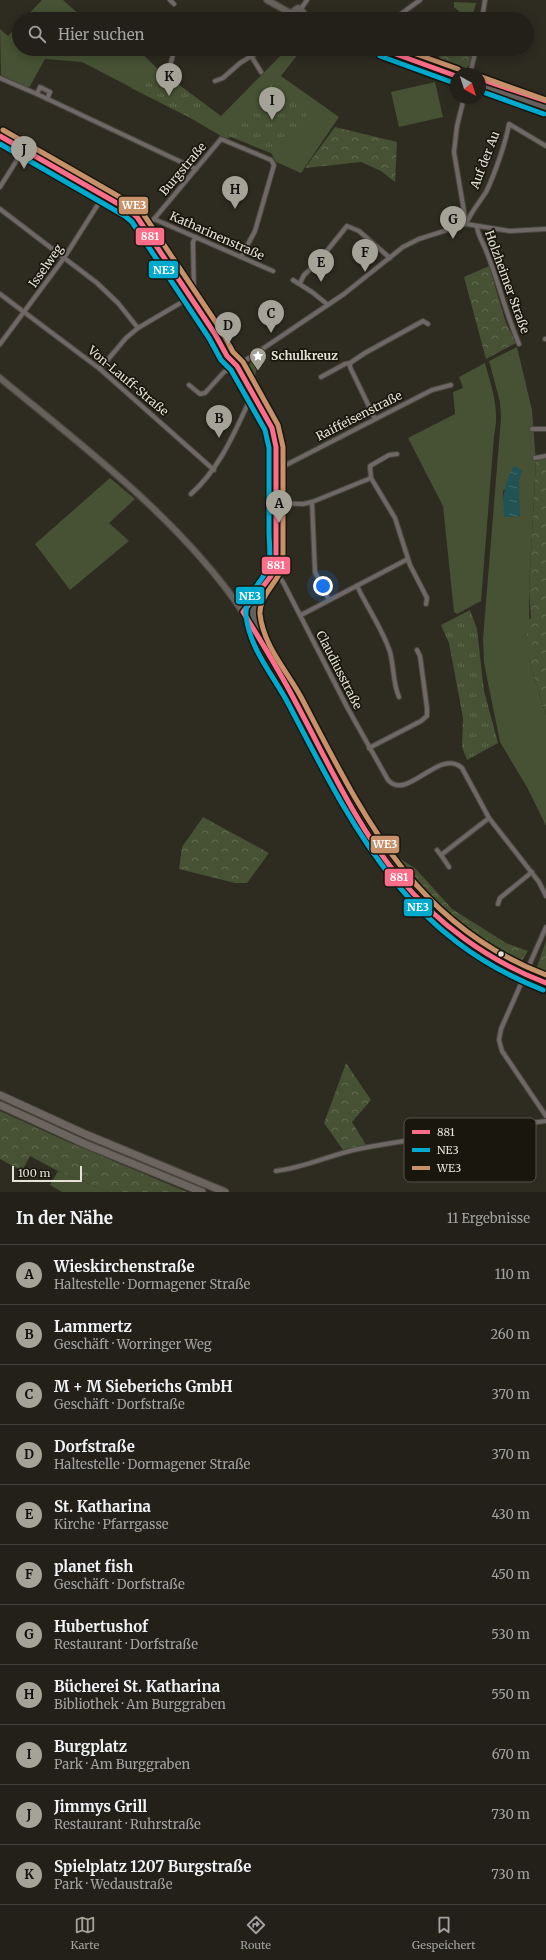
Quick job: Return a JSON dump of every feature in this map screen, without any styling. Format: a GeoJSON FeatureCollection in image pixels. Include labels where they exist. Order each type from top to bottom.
{"type":"FeatureCollection","features":[{"type":"Feature","properties":{"kind":"highway"},"geometry":{"type":"LineString","coordinates":[[0,1095],[99,1140],[225,1192]]}},
{"type":"Feature","properties":{"kind":"highway"},"geometry":{"type":"LineString","coordinates":[[0,1105],[85,1144],[202,1192]]}},
{"type":"Feature","properties":{"kind":"main road"},"geometry":{"type":"LineString","coordinates":[[267,0],[290,12]]}},
{"type":"Feature","properties":{"kind":"main road"},"geometry":{"type":"LineString","coordinates":[[274,0],[292,12]]}},
{"type":"Feature","properties":{"kind":"main road"},"geometry":{"type":"LineString","coordinates":[[401,56],[450,74]]}},
{"type":"Feature","properties":{"kind":"main road"},"geometry":{"type":"LineString","coordinates":[[412,56],[450,69]]}},
{"type":"Feature","properties":{"kind":"main road"},"geometry":{"type":"LineString","coordinates":[[486,81],[546,101]]}},
{"type":"Feature","properties":{"kind":"main road"},"geometry":{"type":"LineString","coordinates":[[486,86],[546,107]]}},
{"type":"Feature","properties":{"kind":"main road"},"geometry":{"type":"LineString","coordinates":[[0,378],[162,516],[211,569],[243,612],[257,634],[294,699],[357,818],[389,867],[415,897],[444,924],[476,948],[524,974],[546,983]]}},
{"type":"Feature","properties":{"kind":"main road"},"geometry":{"type":"LineString","coordinates":[[257,634],[253,612],[258,592]]}},
{"type":"Feature","properties":{"kind":"street"},"geometry":{"type":"LineString","coordinates":[[170,0],[174,4]]}},
{"type":"Feature","properties":{"kind":"street"},"geometry":{"type":"LineString","coordinates":[[300,12],[307,0]]}},
{"type":"Feature","properties":{"kind":"street"},"geometry":{"type":"LineString","coordinates":[[404,12],[420,0]]}},
{"type":"Feature","properties":{"kind":"street"},"geometry":{"type":"LineString","coordinates":[[483,12],[486,0]]}},
{"type":"Feature","properties":{"kind":"street"},"geometry":{"type":"LineString","coordinates":[[170,66],[173,56]]}},
{"type":"Feature","properties":{"kind":"street"},"geometry":{"type":"LineString","coordinates":[[215,81],[223,78],[251,56],[261,72]]}},
{"type":"Feature","properties":{"kind":"street"},"geometry":{"type":"LineString","coordinates":[[471,68],[474,56]]}},
{"type":"Feature","properties":{"kind":"street"},"geometry":{"type":"LineString","coordinates":[[0,78],[196,169]]}},
{"type":"Feature","properties":{"kind":"street"},"geometry":{"type":"LineString","coordinates":[[37,94],[40,88],[50,92],[47,99]]}},
{"type":"Feature","properties":{"kind":"street"},"geometry":{"type":"LineString","coordinates":[[462,104],[457,126],[454,152],[466,224]]}},
{"type":"Feature","properties":{"kind":"street","name":"Auf der Au"},"geometry":{"type":"LineString","coordinates":[[466,224],[470,214],[485,193],[492,179],[509,124],[546,146]]}},
{"type":"Feature","properties":{"kind":"street"},"geometry":{"type":"LineString","coordinates":[[0,136],[133,213],[190,297],[227,356],[237,366],[272,428],[276,446],[276,559],[274,571],[243,612]]}},
{"type":"Feature","properties":{"kind":"street","name":"Burgstraße"},"geometry":{"type":"LineString","coordinates":[[144,228],[154,219],[221,139],[271,160],[274,165],[255,231],[241,257]]}},
{"type":"Feature","properties":{"kind":"street"},"geometry":{"type":"LineString","coordinates":[[0,187],[2,180],[24,150]]}},
{"type":"Feature","properties":{"kind":"street","name":"Isselweg"},"geometry":{"type":"LineString","coordinates":[[0,344],[64,258],[104,195]]}},
{"type":"Feature","properties":{"kind":"street"},"geometry":{"type":"LineString","coordinates":[[0,209],[97,283],[118,303],[138,328]]}},
{"type":"Feature","properties":{"kind":"street","name":"Katharinenstraße"},"geometry":{"type":"LineString","coordinates":[[154,219],[272,271]]}},
{"type":"Feature","properties":{"kind":"street"},"geometry":{"type":"LineString","coordinates":[[189,385],[200,394],[203,394],[224,372],[237,366],[360,283],[402,247],[419,239],[466,224],[477,227],[510,231],[546,229]]}},
{"type":"Feature","properties":{"kind":"street"},"geometry":{"type":"LineString","coordinates":[[300,284],[304,275],[317,263],[347,226],[359,231],[390,258]]}},
{"type":"Feature","properties":{"kind":"street","name":"Holzheimer Straße"},"geometry":{"type":"LineString","coordinates":[[477,227],[487,252],[508,318],[519,344]]}},
{"type":"Feature","properties":{"kind":"street"},"geometry":{"type":"LineString","coordinates":[[100,369],[126,338],[138,328],[194,295],[193,242],[196,237]]}},
{"type":"Feature","properties":{"kind":"street"},"geometry":{"type":"LineString","coordinates":[[293,280],[327,304]]}},
{"type":"Feature","properties":{"kind":"street","name":"Von-Lauff-Straße"},"geometry":{"type":"LineString","coordinates":[[0,294],[100,369],[214,470]]}},
{"type":"Feature","properties":{"kind":"street"},"geometry":{"type":"LineString","coordinates":[[321,377],[345,364],[350,363],[365,352],[423,321],[428,324]]}},
{"type":"Feature","properties":{"kind":"street"},"geometry":{"type":"LineString","coordinates":[[350,363],[350,367],[375,419]]}},
{"type":"Feature","properties":{"kind":"street","name":"Raiffeisenstraße"},"geometry":{"type":"LineString","coordinates":[[276,468],[284,466],[432,390],[451,385]]}},
{"type":"Feature","properties":{"kind":"street"},"geometry":{"type":"LineString","coordinates":[[191,494],[214,470],[225,451],[252,395]]}},
{"type":"Feature","properties":{"kind":"street"},"geometry":{"type":"LineString","coordinates":[[532,430],[546,429]]}},
{"type":"Feature","properties":{"kind":"street"},"geometry":{"type":"LineString","coordinates":[[397,454],[389,455],[370,466],[372,478],[395,518],[408,559],[427,598],[426,604]]}},
{"type":"Feature","properties":{"kind":"street"},"geometry":{"type":"LineString","coordinates":[[535,458],[546,456]]}},
{"type":"Feature","properties":{"kind":"street"},"geometry":{"type":"LineString","coordinates":[[276,503],[303,504],[312,502],[372,478]]}},
{"type":"Feature","properties":{"kind":"street"},"geometry":{"type":"LineString","coordinates":[[312,502],[315,572],[329,600]]}},
{"type":"Feature","properties":{"kind":"street"},"geometry":{"type":"LineString","coordinates":[[301,615],[408,559]]}},
{"type":"Feature","properties":{"kind":"street","name":"Claudiusstraße"},"geometry":{"type":"LineString","coordinates":[[274,571],[280,577],[301,615],[369,748],[388,780],[395,786],[400,786],[447,762],[458,764],[462,768],[489,818],[532,872],[546,896]]}},
{"type":"Feature","properties":{"kind":"street"},"geometry":{"type":"LineString","coordinates":[[356,586],[389,650],[393,663],[396,690],[399,697]]}},
{"type":"Feature","properties":{"kind":"street"},"geometry":{"type":"LineString","coordinates":[[369,748],[422,721],[427,716],[420,656],[417,650]]}},
{"type":"Feature","properties":{"kind":"street"},"geometry":{"type":"LineString","coordinates":[[440,855],[489,818]]}},
{"type":"Feature","properties":{"kind":"street"},"geometry":{"type":"LineString","coordinates":[[437,850],[449,867]]}},
{"type":"Feature","properties":{"kind":"street"},"geometry":{"type":"LineString","coordinates":[[498,904],[500,898],[532,872]]}},
{"type":"Feature","properties":{"kind":"street"},"geometry":{"type":"LineString","coordinates":[[546,927],[501,1028],[499,1040],[505,1056],[546,1116]]}},
{"type":"Feature","properties":{"kind":"street"},"geometry":{"type":"LineString","coordinates":[[536,1122],[546,1121]]}},
{"type":"Feature","properties":{"kind":"street"},"geometry":{"type":"LineString","coordinates":[[276,1171],[293,1168],[347,1152],[404,1142]]}},
{"type":"Feature","properties":{"kind":"green space"},"geometry":{"type":"Polygon","coordinates":[[[42,0],[63,0],[77,12],[31,12],[42,0]]]}},
{"type":"Feature","properties":{"kind":"green space"},"geometry":{"type":"Polygon","coordinates":[[[454,2],[476,3],[474,12],[460,12],[454,7],[454,2]]]}},
{"type":"Feature","properties":{"kind":"green space"},"geometry":{"type":"Polygon","coordinates":[[[0,29],[8,36],[12,32],[12,56],[144,56],[159,70],[221,116],[280,56],[297,56],[281,76],[339,117],[301,173],[276,162],[271,153],[231,137],[226,139],[192,119],[82,62],[45,59],[29,88],[1,75],[0,29]]]}},
{"type":"Feature","properties":{"kind":"green space"},"geometry":{"type":"Polygon","coordinates":[[[440,56],[450,56],[456,58],[473,56],[471,64],[466,68],[439,59],[440,56]]]}},
{"type":"Feature","properties":{"kind":"green space"},"geometry":{"type":"Polygon","coordinates":[[[450,56],[463,56],[462,58],[450,56]]]}},
{"type":"Feature","properties":{"kind":"green space"},"geometry":{"type":"Polygon","coordinates":[[[159,70],[203,103],[191,118],[131,88],[159,70]]]}},
{"type":"Feature","properties":{"kind":"green space"},"geometry":{"type":"Polygon","coordinates":[[[273,82],[276,82],[313,106],[284,152],[276,155],[227,135],[273,82]]]}},
{"type":"Feature","properties":{"kind":"green space"},"geometry":{"type":"Polygon","coordinates":[[[435,82],[443,117],[399,127],[391,92],[435,82]]]}},
{"type":"Feature","properties":{"kind":"green space"},"geometry":{"type":"Polygon","coordinates":[[[335,127],[397,142],[395,182],[381,171],[361,162],[305,168],[335,127]]]}},
{"type":"Feature","properties":{"kind":"green space"},"geometry":{"type":"Polygon","coordinates":[[[489,266],[506,323],[516,343],[486,359],[464,277],[489,266]]]}},
{"type":"Feature","properties":{"kind":"green space"},"geometry":{"type":"Polygon","coordinates":[[[517,347],[532,410],[536,462],[529,590],[530,664],[546,715],[546,826],[528,789],[500,742],[484,663],[483,639],[501,418],[500,402],[489,361],[517,347]],[[522,470],[503,491],[505,517],[522,470]]]}},
{"type":"Feature","properties":{"kind":"green space"},"geometry":{"type":"Polygon","coordinates":[[[263,352],[257,366],[253,386],[248,375],[248,367],[263,352]]]}},
{"type":"Feature","properties":{"kind":"green space"},"geometry":{"type":"Polygon","coordinates":[[[485,363],[493,390],[496,408],[496,426],[481,601],[457,614],[454,612],[443,506],[408,438],[455,414],[453,392],[463,388],[459,377],[485,363]]]}},
{"type":"Feature","properties":{"kind":"green space"},"geometry":{"type":"Polygon","coordinates":[[[546,457],[546,715],[530,664],[526,622],[531,618],[529,590],[536,462],[539,458],[546,457]]]}},
{"type":"Feature","properties":{"kind":"green space"},"geometry":{"type":"Polygon","coordinates":[[[110,478],[135,499],[109,523],[129,541],[70,590],[35,544],[110,478]]]}},
{"type":"Feature","properties":{"kind":"green space"},"geometry":{"type":"Polygon","coordinates":[[[470,610],[477,629],[484,691],[498,743],[467,760],[462,747],[463,718],[449,643],[441,625],[470,610]]]}},
{"type":"Feature","properties":{"kind":"green space"},"geometry":{"type":"Polygon","coordinates":[[[203,817],[269,853],[247,883],[235,883],[179,869],[182,847],[203,817]]]}},
{"type":"Feature","properties":{"kind":"green space"},"geometry":{"type":"Polygon","coordinates":[[[387,850],[416,869],[452,909],[506,943],[528,951],[521,962],[505,952],[480,942],[440,913],[406,877],[387,850]]]}},
{"type":"Feature","properties":{"kind":"green space"},"geometry":{"type":"Polygon","coordinates":[[[546,941],[546,973],[536,970],[546,941]]]}},
{"type":"Feature","properties":{"kind":"green space"},"geometry":{"type":"Polygon","coordinates":[[[346,1063],[371,1100],[352,1122],[366,1145],[343,1150],[324,1123],[346,1063]]]}},
{"type":"Feature","properties":{"kind":"green space"},"geometry":{"type":"Polygon","coordinates":[[[0,1111],[187,1192],[109,1192],[58,1171],[30,1156],[22,1171],[0,1159],[0,1111]]]}},
{"type":"Feature","properties":{"kind":"green space"},"geometry":{"type":"Polygon","coordinates":[[[58,1171],[109,1192],[62,1192],[50,1185],[58,1171]]]}},
{"type":"Feature","properties":{"kind":"water"},"geometry":{"type":"Polygon","coordinates":[[[514,466],[522,470],[519,481],[520,516],[504,517],[504,491],[514,466]]]}},
{"type":"Feature","properties":{"kind":"transit line","name":"NE3"},"geometry":{"type":"LineString","coordinates":[[380,56],[450,82]]}},
{"type":"Feature","properties":{"kind":"transit line","name":"881"},"geometry":{"type":"LineString","coordinates":[[401,56],[450,74]]}},
{"type":"Feature","properties":{"kind":"transit line","name":"WE3"},"geometry":{"type":"LineString","coordinates":[[422,56],[455,68]]}},
{"type":"Feature","properties":{"kind":"transit line","name":"WE3"},"geometry":{"type":"LineString","coordinates":[[486,78],[546,100]]}},
{"type":"Feature","properties":{"kind":"transit line","name":"881"},"geometry":{"type":"LineString","coordinates":[[486,81],[546,101]]}},
{"type":"Feature","properties":{"kind":"transit line","name":"NE3"},"geometry":{"type":"LineString","coordinates":[[486,93],[544,114]]}},
{"type":"Feature","properties":{"kind":"transit line","name":"WE3"},"geometry":{"type":"LineString","coordinates":[[3,130],[132,204],[142,212],[221,330],[233,352],[243,362],[278,425],[283,447],[283,566],[260,607],[262,625],[271,647],[301,697],[347,783],[371,823],[397,861],[426,896],[460,927],[500,953],[546,975]]}},
{"type":"Feature","properties":{"kind":"transit line","name":"881"},"geometry":{"type":"LineString","coordinates":[[0,136],[129,210],[137,217],[215,334],[227,356],[237,366],[272,428],[276,447],[276,565],[271,576],[243,612],[283,678],[342,791],[368,835],[398,876],[430,910],[465,939],[504,964],[546,983]]}},
{"type":"Feature","properties":{"kind":"transit line","name":"NE3"},"geometry":{"type":"LineString","coordinates":[[0,144],[125,216],[132,222],[209,338],[221,360],[231,370],[265,430],[269,448],[270,561],[263,578],[251,594],[246,608],[248,628],[257,651],[283,694],[313,751],[361,835],[388,873],[419,908],[454,940],[495,967],[543,990]]}},
{"type":"Feature","properties":{"kind":"place","name":"Spielplatz 1207 Burgstraße"},"geometry":{"type":"Point","coordinates":[169,96]}},
{"type":"Feature","properties":{"kind":"place","name":"Burgplatz"},"geometry":{"type":"Point","coordinates":[272,120]}},
{"type":"Feature","properties":{"kind":"place","name":"Jimmys Grill"},"geometry":{"type":"Point","coordinates":[24,169]}},
{"type":"Feature","properties":{"kind":"place","name":"Bücherei St. Katharina"},"geometry":{"type":"Point","coordinates":[235,209]}},
{"type":"Feature","properties":{"kind":"place","name":"Hubertushof"},"geometry":{"type":"Point","coordinates":[453,239]}},
{"type":"Feature","properties":{"kind":"place","name":"planet fish"},"geometry":{"type":"Point","coordinates":[365,272]}},
{"type":"Feature","properties":{"kind":"place","name":"St. Katharina"},"geometry":{"type":"Point","coordinates":[321,282]}},
{"type":"Feature","properties":{"kind":"place","name":"M + M Sieberichs GmbH"},"geometry":{"type":"Point","coordinates":[271,333]}},
{"type":"Feature","properties":{"kind":"place","name":"Dorfstraße"},"geometry":{"type":"Point","coordinates":[228,345]}},
{"type":"Feature","properties":{"kind":"place","name":"Schulkreuz"},"geometry":{"type":"Point","coordinates":[258,371]}},
{"type":"Feature","properties":{"kind":"place","name":"Lammertz"},"geometry":{"type":"Point","coordinates":[219,438]}},
{"type":"Feature","properties":{"kind":"place","name":"Wieskirchenstraße"},"geometry":{"type":"Point","coordinates":[279,523]}}]}
